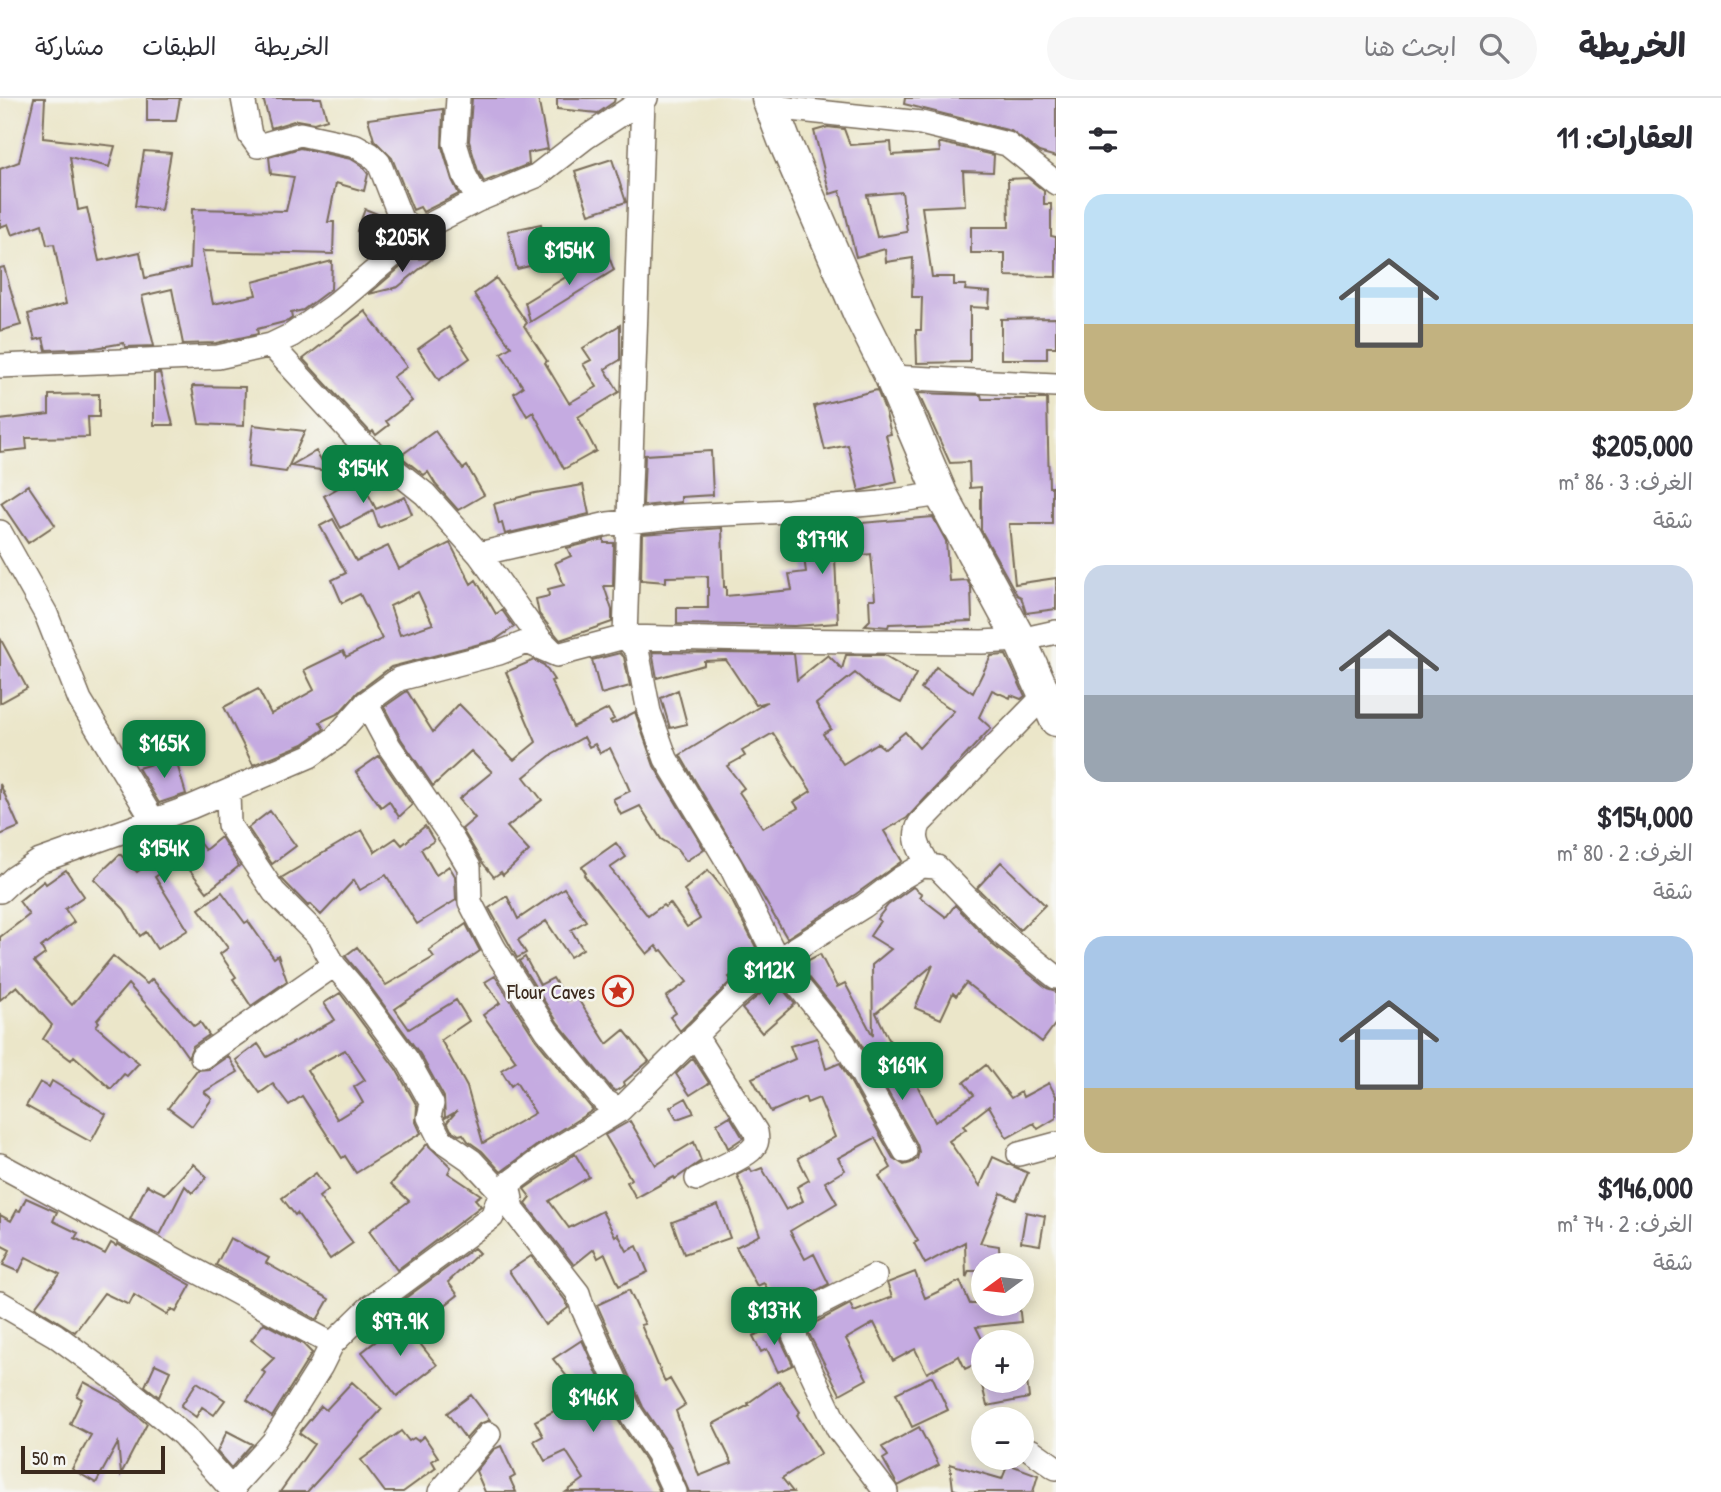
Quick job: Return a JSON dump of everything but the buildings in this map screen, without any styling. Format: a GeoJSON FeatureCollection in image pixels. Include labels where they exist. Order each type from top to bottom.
{"type":"FeatureCollection","features":[{"type":"Feature","properties":{"kind":"street"},"geometry":{"type":"LineString","coordinates":[[243,98],[250,135],[258,146],[300,134],[356,146],[370,154],[379,163],[401,219],[418,234]]}},
{"type":"Feature","properties":{"kind":"street"},"geometry":{"type":"LineString","coordinates":[[458,98],[455,143],[465,176],[478,200]]}},
{"type":"Feature","properties":{"kind":"street"},"geometry":{"type":"LineString","coordinates":[[0,366],[218,357],[271,345],[292,335],[333,306],[429,225],[478,200],[536,176],[585,138],[644,99]]}},
{"type":"Feature","properties":{"kind":"street"},"geometry":{"type":"LineString","coordinates":[[644,99],[625,637],[637,650],[649,712],[666,759],[731,867],[778,961],[844,1042],[905,1151]]}},
{"type":"Feature","properties":{"kind":"street"},"geometry":{"type":"LineString","coordinates":[[770,102],[921,123],[1007,144],[1056,183]]}},
{"type":"Feature","properties":{"kind":"street"},"geometry":{"type":"LineString","coordinates":[[770,102],[859,313],[891,377],[941,494],[1020,640],[1050,708],[920,823],[916,831],[916,841],[929,866]]}},
{"type":"Feature","properties":{"kind":"street"},"geometry":{"type":"LineString","coordinates":[[271,345],[361,443],[425,494],[479,554],[540,639],[557,655]]}},
{"type":"Feature","properties":{"kind":"street"},"geometry":{"type":"LineString","coordinates":[[891,377],[1056,384]]}},
{"type":"Feature","properties":{"kind":"street"},"geometry":{"type":"LineString","coordinates":[[479,554],[629,521],[789,511],[941,494]]}},
{"type":"Feature","properties":{"kind":"street"},"geometry":{"type":"LineString","coordinates":[[0,532],[46,614],[80,700],[153,820]]}},
{"type":"Feature","properties":{"kind":"street"},"geometry":{"type":"LineString","coordinates":[[0,891],[40,861],[228,792],[310,756],[335,738],[366,703],[399,679],[499,653],[527,642],[557,655],[625,637],[1020,640],[1056,632]]}},
{"type":"Feature","properties":{"kind":"street"},"geometry":{"type":"LineString","coordinates":[[366,703],[388,746],[469,867],[470,902],[494,948],[561,1049],[603,1100],[620,1110]]}},
{"type":"Feature","properties":{"kind":"street"},"geometry":{"type":"LineString","coordinates":[[228,792],[229,825],[274,892],[318,936],[334,965],[408,1061],[432,1104],[429,1117],[440,1139],[504,1188],[513,1210],[578,1293],[631,1414],[657,1453],[675,1492]]}},
{"type":"Feature","properties":{"kind":"street"},"geometry":{"type":"LineString","coordinates":[[0,1303],[55,1335],[124,1386],[183,1435],[232,1491],[272,1442],[321,1366],[332,1344],[370,1307],[492,1217],[504,1188],[544,1157],[620,1110],[734,997],[778,961],[864,906],[901,878],[922,866],[937,867],[1002,934],[1056,977]]}},
{"type":"Feature","properties":{"kind":"street"},"geometry":{"type":"LineString","coordinates":[[202,1057],[334,965]]}},
{"type":"Feature","properties":{"kind":"street"},"geometry":{"type":"LineString","coordinates":[[695,1035],[756,1132],[757,1139],[756,1145],[749,1152],[697,1179]]}},
{"type":"Feature","properties":{"kind":"street"},"geometry":{"type":"LineString","coordinates":[[1019,1154],[1056,1144]]}},
{"type":"Feature","properties":{"kind":"street"},"geometry":{"type":"LineString","coordinates":[[0,1165],[332,1344]]}},
{"type":"Feature","properties":{"kind":"street"},"geometry":{"type":"LineString","coordinates":[[875,1276],[804,1312],[795,1319],[794,1335],[838,1429],[886,1492]]}},
{"type":"Feature","properties":{"kind":"street"},"geometry":{"type":"LineString","coordinates":[[440,1492],[489,1434]]}},
{"type":"Feature","properties":{"kind":"street"},"geometry":{"type":"LineString","coordinates":[[1034,1452],[1056,1468]]}},
{"type":"Feature","properties":{"kind":"place","name":"Flour Caves"},"geometry":{"type":"Point","coordinates":[618,991]}}]}
